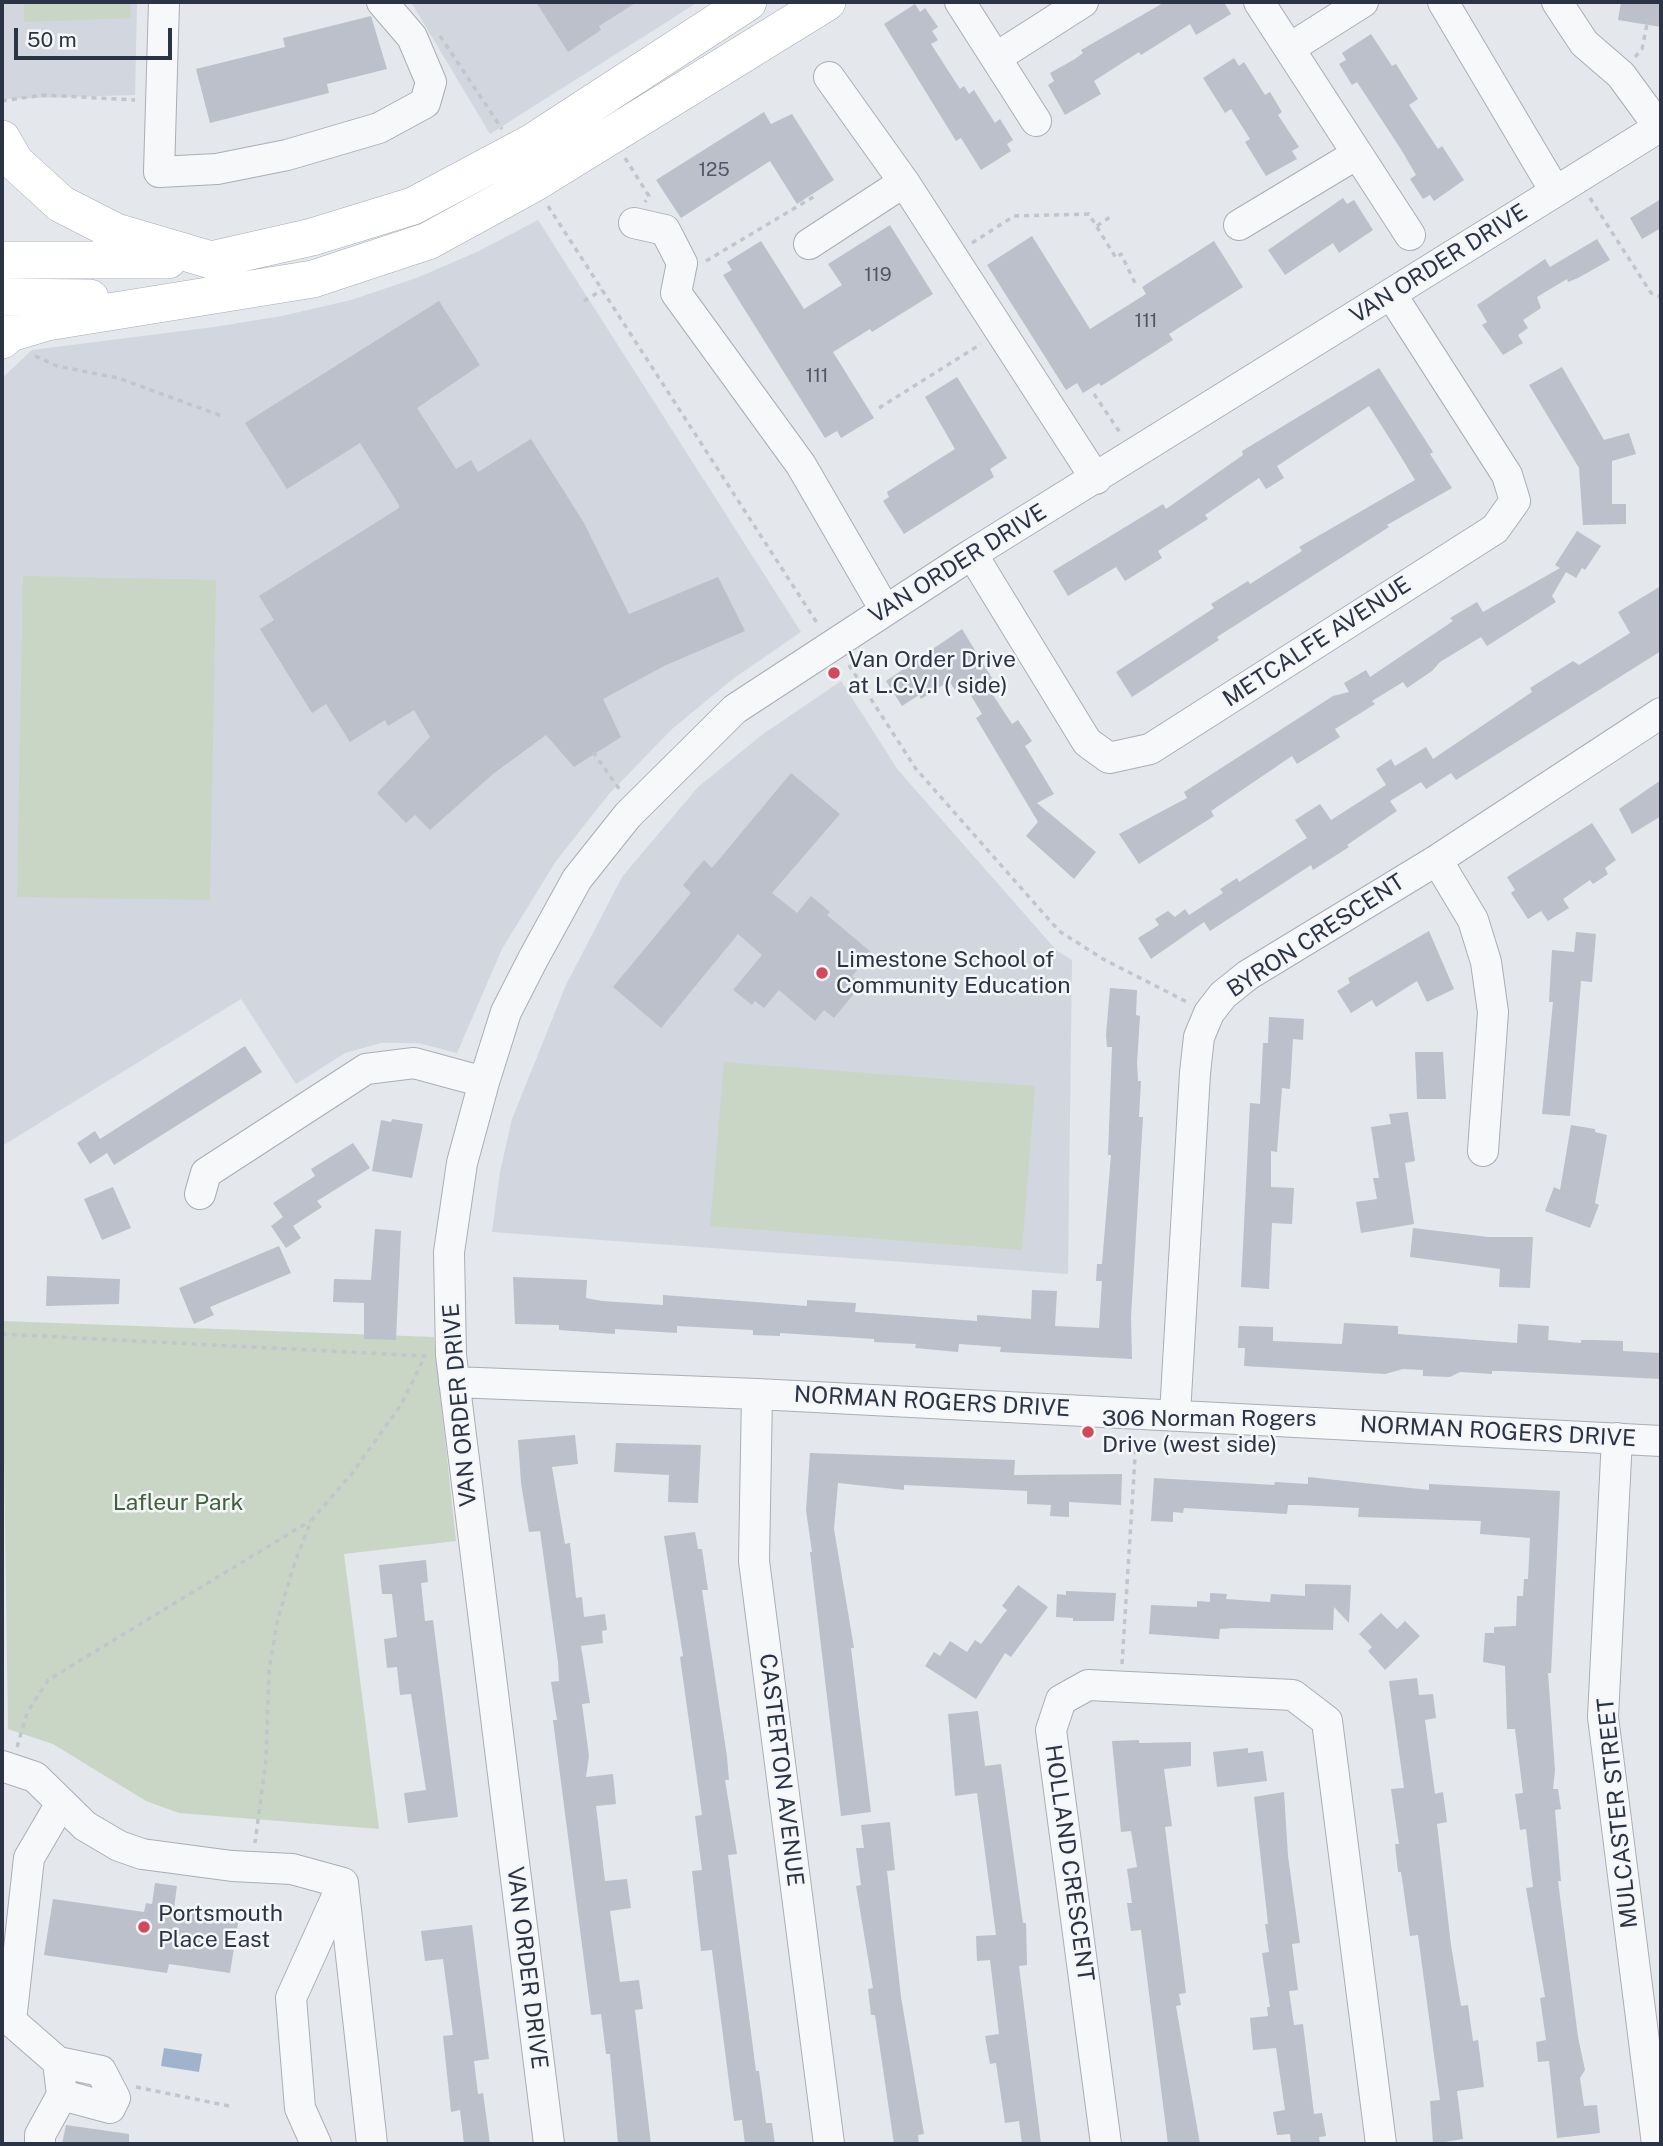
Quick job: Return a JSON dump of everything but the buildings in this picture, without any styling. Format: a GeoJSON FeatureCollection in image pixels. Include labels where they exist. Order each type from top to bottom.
{"type":"FeatureCollection","features":[{"type":"Feature","properties":{"kind":"main road"},"geometry":{"type":"LineString","coordinates":[[2,260],[211,260],[312,237],[413,206],[533,142],[748,2]]}},
{"type":"Feature","properties":{"kind":"main road"},"geometry":{"type":"LineString","coordinates":[[13,345],[10,332],[47,322],[313,279],[428,241],[534,183],[827,2]]}},
{"type":"Feature","properties":{"kind":"main road"},"geometry":{"type":"LineString","coordinates":[[2,139],[15,162],[61,204],[116,232],[211,260]]}},
{"type":"Feature","properties":{"kind":"main road"},"geometry":{"type":"LineString","coordinates":[[2,298],[192,298]]}},
{"type":"Feature","properties":{"kind":"street"},"geometry":{"type":"LineString","coordinates":[[164,2],[159,172],[217,169],[287,155],[379,128],[425,103],[431,82],[412,37],[382,2]]}},
{"type":"Feature","properties":{"kind":"street"},"geometry":{"type":"LineString","coordinates":[[960,2],[1036,121]]}},
{"type":"Feature","properties":{"kind":"street"},"geometry":{"type":"LineString","coordinates":[[997,57],[1083,2]]}},
{"type":"Feature","properties":{"kind":"street"},"geometry":{"type":"LineString","coordinates":[[1259,2],[1410,235]]}},
{"type":"Feature","properties":{"kind":"street"},"geometry":{"type":"LineString","coordinates":[[1290,48],[1363,2]]}},
{"type":"Feature","properties":{"kind":"street"},"geometry":{"type":"LineString","coordinates":[[1443,2],[1566,184]]}},
{"type":"Feature","properties":{"kind":"street"},"geometry":{"type":"LineString","coordinates":[[1557,2],[1584,43],[1621,75],[1660,126]]}},
{"type":"Feature","properties":{"kind":"street"},"geometry":{"type":"LineString","coordinates":[[829,77],[904,182],[1096,479]]}},
{"type":"Feature","properties":{"kind":"street","name":"VAN ORDER DRIVE"},"geometry":{"type":"LineString","coordinates":[[549,2144],[454,1382],[449,1252],[462,1163],[506,1012],[577,879],[628,815],[735,709],[972,554],[1660,126]]}},
{"type":"Feature","properties":{"kind":"street"},"geometry":{"type":"LineString","coordinates":[[1239,225],[1357,154]]}},
{"type":"Feature","properties":{"kind":"street"},"geometry":{"type":"LineString","coordinates":[[809,244],[904,182]]}},
{"type":"Feature","properties":{"kind":"street"},"geometry":{"type":"LineString","coordinates":[[634,223],[666,230],[682,263],[676,293],[801,465],[886,610]]}},
{"type":"Feature","properties":{"kind":"street","name":"METCALFE AVENUE"},"geometry":{"type":"LineString","coordinates":[[972,554],[1087,742],[1109,758],[1150,749],[1495,529],[1515,501],[1507,475],[1391,294]]}},
{"type":"Feature","properties":{"kind":"street","name":"BYRON CRESCENT"},"geometry":{"type":"LineString","coordinates":[[1175,1414],[1195,1073],[1199,1037],[1209,1013],[1223,995],[1248,975],[1437,860],[1661,713]]}},
{"type":"Feature","properties":{"kind":"street"},"geometry":{"type":"LineString","coordinates":[[1437,860],[1473,920],[1486,962],[1493,1012],[1483,1151]]}},
{"type":"Feature","properties":{"kind":"street"},"geometry":{"type":"LineString","coordinates":[[200,1194],[206,1173],[366,1069],[414,1063],[484,1082]]}},
{"type":"Feature","properties":{"kind":"street","name":"NORMAN ROGERS DRIVE"},"geometry":{"type":"LineString","coordinates":[[454,1382],[1175,1414],[1661,1441]]}},
{"type":"Feature","properties":{"kind":"street","name":"CASTERTON AVENUE"},"geometry":{"type":"LineString","coordinates":[[757,1394],[754,1561],[829,2144]]}},
{"type":"Feature","properties":{"kind":"street","name":"MULCASTER STREET"},"geometry":{"type":"LineString","coordinates":[[1617,1438],[1603,1717],[1657,2144]]}},
{"type":"Feature","properties":{"kind":"street","name":"HOLLAND CRESCENT"},"geometry":{"type":"LineString","coordinates":[[1106,2144],[1051,1730],[1061,1700],[1088,1685],[1293,1695],[1327,1721],[1381,2144]]}},
{"type":"Feature","properties":{"kind":"street"},"geometry":{"type":"LineString","coordinates":[[12,1773],[60,1805],[85,1826],[119,1846],[142,1854],[292,1869],[343,1883]]}},
{"type":"Feature","properties":{"kind":"street"},"geometry":{"type":"LineString","coordinates":[[60,1805],[29,1857],[11,2021],[58,2062],[101,2071],[115,2098],[110,2108],[62,2095]]}},
{"type":"Feature","properties":{"kind":"street"},"geometry":{"type":"LineString","coordinates":[[316,2144],[300,2108],[291,1998],[343,1883]]}},
{"type":"Feature","properties":{"kind":"street"},"geometry":{"type":"LineString","coordinates":[[343,1883],[372,2144]]}},
{"type":"Feature","properties":{"kind":"street"},"geometry":{"type":"LineString","coordinates":[[40,2144],[40,2135],[62,2095],[58,2062]]}},
{"type":"Feature","properties":{"kind":"path"},"geometry":{"type":"LineString","coordinates":[[1621,75],[1642,49],[1648,19]]}},
{"type":"Feature","properties":{"kind":"path"},"geometry":{"type":"LineString","coordinates":[[433,25],[502,129]]}},
{"type":"Feature","properties":{"kind":"path"},"geometry":{"type":"LineString","coordinates":[[2,102],[36,95],[161,101]]}},
{"type":"Feature","properties":{"kind":"path"},"geometry":{"type":"LineString","coordinates":[[622,153],[649,196],[634,223]]}},
{"type":"Feature","properties":{"kind":"path"},"geometry":{"type":"LineString","coordinates":[[1566,184],[1651,293],[1661,297]]}},
{"type":"Feature","properties":{"kind":"path"},"geometry":{"type":"LineString","coordinates":[[682,263],[694,256],[700,265],[815,196]]}},
{"type":"Feature","properties":{"kind":"path"},"geometry":{"type":"LineString","coordinates":[[951,257],[1014,216],[1089,214],[1116,258],[1121,254],[1135,283]]}},
{"type":"Feature","properties":{"kind":"path"},"geometry":{"type":"LineString","coordinates":[[1097,226],[1113,215]]}},
{"type":"Feature","properties":{"kind":"path"},"geometry":{"type":"LineString","coordinates":[[584,301],[602,290]]}},
{"type":"Feature","properties":{"kind":"path"},"geometry":{"type":"LineString","coordinates":[[879,408],[1000,332]]}},
{"type":"Feature","properties":{"kind":"path"},"geometry":{"type":"LineString","coordinates":[[13,345],[57,366],[118,378],[222,416]]}},
{"type":"Feature","properties":{"kind":"path"},"geometry":{"type":"LineString","coordinates":[[1094,394],[1123,436]]}},
{"type":"Feature","properties":{"kind":"path"},"geometry":{"type":"LineString","coordinates":[[593,752],[620,790]]}},
{"type":"Feature","properties":{"kind":"path"},"geometry":{"type":"LineString","coordinates":[[2,1334],[425,1356],[401,1405],[353,1472],[311,1521],[48,1681],[27,1713],[12,1773]]}},
{"type":"Feature","properties":{"kind":"path"},"geometry":{"type":"LineString","coordinates":[[1121,1686],[1136,1443]]}},
{"type":"Feature","properties":{"kind":"path"},"geometry":{"type":"LineString","coordinates":[[252,1866],[265,1759],[269,1670],[275,1631],[311,1521]]}},
{"type":"Feature","properties":{"kind":"path"},"geometry":{"type":"LineString","coordinates":[[106,2081],[229,2106]]}},
{"type":"Feature","properties":{"kind":"shaded area"},"geometry":{"type":"Polygon","coordinates":[[[2,2],[137,2],[135,95],[2,99],[2,2]]]}},
{"type":"Feature","properties":{"kind":"shaded area"},"geometry":{"type":"Polygon","coordinates":[[[411,2],[698,2],[490,134],[411,2]]]}},
{"type":"Feature","properties":{"kind":"shaded area"},"geometry":{"type":"Polygon","coordinates":[[[538,220],[801,632],[734,678],[672,729],[609,794],[556,861],[502,949],[457,1053],[418,1043],[381,1043],[345,1053],[296,1084],[241,999],[2,1146],[2,378],[32,350],[214,327],[282,316],[351,300],[419,277],[479,251],[538,220]]]}},
{"type":"Feature","properties":{"kind":"shaded area","name":"Limestone School of Community Education"},"geometry":{"type":"Polygon","coordinates":[[[841,681],[898,770],[1057,951],[1072,960],[1068,1274],[492,1232],[500,1172],[512,1119],[566,985],[622,877],[698,787],[763,734],[841,681]]]}},
{"type":"Feature","properties":{"kind":"green space"},"geometry":{"type":"Polygon","coordinates":[[[24,2],[130,2],[131,18],[24,22],[24,2]]]}},
{"type":"Feature","properties":{"kind":"green space"},"geometry":{"type":"Polygon","coordinates":[[[23,576],[216,580],[210,900],[17,897],[23,576]]]}},
{"type":"Feature","properties":{"kind":"green space"},"geometry":{"type":"Polygon","coordinates":[[[724,1062],[1035,1086],[1022,1250],[710,1226],[724,1062]]]}},
{"type":"Feature","properties":{"kind":"green space","name":"Lafleur Park"},"geometry":{"type":"Polygon","coordinates":[[[2,1321],[434,1337],[456,1541],[344,1554],[379,1829],[179,1813],[146,1801],[53,1744],[8,1729],[2,1321]]]}},
{"type":"Feature","properties":{"kind":"water"},"geometry":{"type":"Polygon","coordinates":[[[164,2048],[202,2054],[199,2072],[161,2066],[164,2048]]]}},
{"type":"Feature","properties":{"kind":"place","name":"Van Order Drive at L.C.V.I ( side)"},"geometry":{"type":"Point","coordinates":[834,673]}},
{"type":"Feature","properties":{"kind":"place","name":"Limestone School of Community Education"},"geometry":{"type":"Point","coordinates":[822,973]}},
{"type":"Feature","properties":{"kind":"place","name":"306 Norman Rogers Drive (west side)"},"geometry":{"type":"Point","coordinates":[1088,1432]}},
{"type":"Feature","properties":{"kind":"place","name":"Portsmouth Place East"},"geometry":{"type":"Point","coordinates":[144,1927]}}]}
